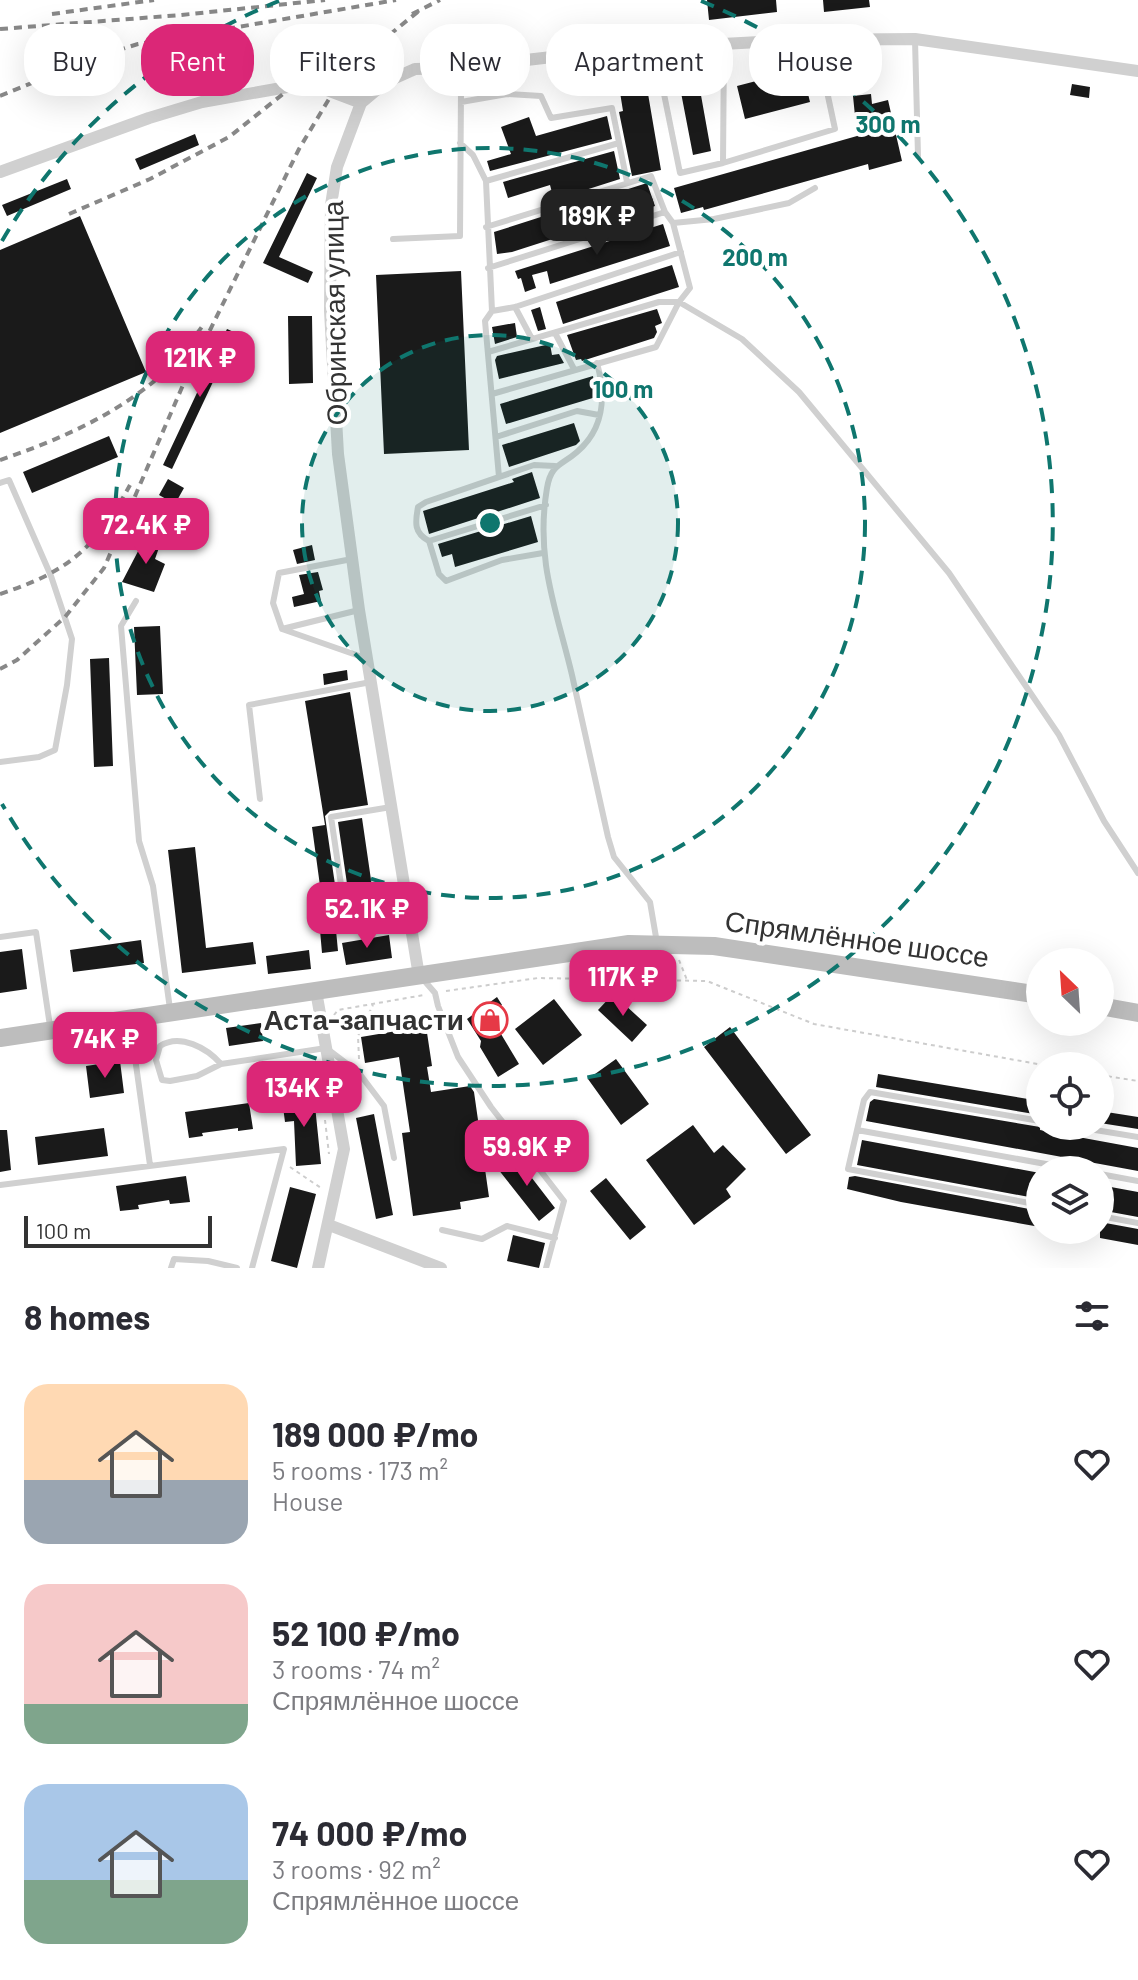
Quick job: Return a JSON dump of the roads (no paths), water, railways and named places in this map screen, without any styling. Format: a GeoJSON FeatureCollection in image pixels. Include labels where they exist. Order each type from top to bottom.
{"type":"FeatureCollection","features":[{"type":"Feature","properties":{"kind":"main road","name":"Спрямлённое шоссе"},"geometry":{"type":"LineString","coordinates":[[0,1038],[599,948],[667,944],[714,946],[1026,993]]}},
{"type":"Feature","properties":{"kind":"main road"},"geometry":{"type":"LineString","coordinates":[[1114,1009],[1138,1013]]}},
{"type":"Feature","properties":{"kind":"street"},"geometry":{"type":"LineString","coordinates":[[882,39],[915,39],[1138,71]]}},
{"type":"Feature","properties":{"kind":"street"},"geometry":{"type":"LineString","coordinates":[[0,172],[202,102],[293,86],[316,86],[361,103],[386,82],[420,69]]}},
{"type":"Feature","properties":{"kind":"street","name":"Обринская улица"},"geometry":{"type":"LineString","coordinates":[[361,103],[337,167],[331,205],[330,311],[338,454],[359,610],[419,976]]}},
{"type":"Feature","properties":{"kind":"street"},"geometry":{"type":"LineString","coordinates":[[316,991],[344,1149],[318,1268]]}},
{"type":"Feature","properties":{"kind":"street"},"geometry":{"type":"LineString","coordinates":[[329,1225],[441,1268]]}},
{"type":"Feature","properties":{"kind":"lane"},"geometry":{"type":"LineString","coordinates":[[915,39],[918,156]]}},
{"type":"Feature","properties":{"kind":"lane"},"geometry":{"type":"LineString","coordinates":[[461,102],[507,94],[541,96],[551,118],[612,108],[627,182]]}},
{"type":"Feature","properties":{"kind":"lane"},"geometry":{"type":"LineString","coordinates":[[393,239],[460,236],[460,96]]}},
{"type":"Feature","properties":{"kind":"lane"},"geometry":{"type":"LineString","coordinates":[[664,96],[680,173],[835,129],[828,96]]}},
{"type":"Feature","properties":{"kind":"lane"},"geometry":{"type":"LineString","coordinates":[[723,163],[724,96]]}},
{"type":"Feature","properties":{"kind":"lane"},"geometry":{"type":"LineString","coordinates":[[460,143],[473,155],[486,181],[492,311],[485,321],[499,477]]}},
{"type":"Feature","properties":{"kind":"lane"},"geometry":{"type":"LineString","coordinates":[[486,181],[619,143]]}},
{"type":"Feature","properties":{"kind":"lane"},"geometry":{"type":"LineString","coordinates":[[486,227],[651,176],[665,212],[673,223],[690,288],[679,302],[656,347],[492,394]]}},
{"type":"Feature","properties":{"kind":"lane"},"geometry":{"type":"LineString","coordinates":[[673,223],[714,219],[789,203],[815,188]]}},
{"type":"Feature","properties":{"kind":"lane"},"geometry":{"type":"LineString","coordinates":[[488,268],[665,212]]}},
{"type":"Feature","properties":{"kind":"lane"},"geometry":{"type":"LineString","coordinates":[[492,311],[515,307],[681,252]]}},
{"type":"Feature","properties":{"kind":"lane"},"geometry":{"type":"LineString","coordinates":[[488,352],[659,302],[679,302],[742,339],[799,392],[949,573],[1059,735],[1104,821],[1138,873]]}},
{"type":"Feature","properties":{"kind":"lane"},"geometry":{"type":"LineString","coordinates":[[515,307],[532,339]]}},
{"type":"Feature","properties":{"kind":"lane"},"geometry":{"type":"LineString","coordinates":[[555,333],[574,369]]}},
{"type":"Feature","properties":{"kind":"lane"},"geometry":{"type":"LineString","coordinates":[[543,553],[502,560],[446,581],[439,574],[429,541],[420,536],[415,525],[418,507],[534,465],[555,466],[576,453],[590,437],[603,403],[604,387],[597,363]]}},
{"type":"Feature","properties":{"kind":"lane"},"geometry":{"type":"LineString","coordinates":[[496,437],[577,411],[599,415]]}},
{"type":"Feature","properties":{"kind":"lane"},"geometry":{"type":"LineString","coordinates":[[555,466],[547,486],[543,553],[551,601],[571,671],[614,857],[650,902],[667,944]]}},
{"type":"Feature","properties":{"kind":"lane"},"geometry":{"type":"LineString","coordinates":[[0,483],[9,480],[51,576],[72,639],[55,750],[39,757],[0,762]]}},
{"type":"Feature","properties":{"kind":"lane"},"geometry":{"type":"LineString","coordinates":[[429,541],[546,505]]}},
{"type":"Feature","properties":{"kind":"lane"},"geometry":{"type":"LineString","coordinates":[[282,629],[273,603],[279,573],[352,559]]}},
{"type":"Feature","properties":{"kind":"lane"},"geometry":{"type":"LineString","coordinates":[[136,601],[121,626],[136,810],[139,841],[153,886],[171,1013]]}},
{"type":"Feature","properties":{"kind":"lane"},"geometry":{"type":"LineString","coordinates":[[282,629],[359,610]]}},
{"type":"Feature","properties":{"kind":"lane"},"geometry":{"type":"LineString","coordinates":[[282,629],[367,659]]}},
{"type":"Feature","properties":{"kind":"lane"},"geometry":{"type":"LineString","coordinates":[[260,799],[249,705],[371,682]]}},
{"type":"Feature","properties":{"kind":"lane"},"geometry":{"type":"LineString","coordinates":[[391,807],[331,817],[347,925],[409,917]]}},
{"type":"Feature","properties":{"kind":"lane"},"geometry":{"type":"LineString","coordinates":[[0,937],[36,932],[50,1030]]}},
{"type":"Feature","properties":{"kind":"lane"},"geometry":{"type":"LineString","coordinates":[[419,976],[435,993],[458,1057],[491,1107],[564,1201],[546,1268]]}},
{"type":"Feature","properties":{"kind":"lane"},"geometry":{"type":"LineString","coordinates":[[129,1019],[150,1165]]}},
{"type":"Feature","properties":{"kind":"lane"},"geometry":{"type":"LineString","coordinates":[[221,1064],[202,1049],[186,1042],[169,1040],[160,1046],[156,1060],[162,1080],[170,1081],[197,1076],[221,1064],[326,1048],[359,1073],[384,1106],[394,1158]]}},
{"type":"Feature","properties":{"kind":"lane"},"geometry":{"type":"LineString","coordinates":[[1026,1119],[870,1092],[864,1100],[848,1169],[1026,1202]]}},
{"type":"Feature","properties":{"kind":"lane"},"geometry":{"type":"LineString","coordinates":[[857,1130],[1026,1160]]}},
{"type":"Feature","properties":{"kind":"lane"},"geometry":{"type":"LineString","coordinates":[[1114,1133],[1138,1137]]}},
{"type":"Feature","properties":{"kind":"lane"},"geometry":{"type":"LineString","coordinates":[[0,1185],[284,1149],[252,1268]]}},
{"type":"Feature","properties":{"kind":"lane"},"geometry":{"type":"LineString","coordinates":[[1114,1177],[1138,1181]]}},
{"type":"Feature","properties":{"kind":"lane"},"geometry":{"type":"LineString","coordinates":[[1114,1219],[1138,1223]]}},
{"type":"Feature","properties":{"kind":"lane"},"geometry":{"type":"LineString","coordinates":[[442,1230],[482,1239],[507,1226],[555,1238]]}},
{"type":"Feature","properties":{"kind":"lane"},"geometry":{"type":"LineString","coordinates":[[171,1268],[174,1259],[208,1261],[237,1268]]}},
{"type":"Feature","properties":{"kind":"railway"},"geometry":{"type":"LineString","coordinates":[[52,14],[154,0]]}},
{"type":"Feature","properties":{"kind":"railway"},"geometry":{"type":"LineString","coordinates":[[0,29],[325,0]]}},
{"type":"Feature","properties":{"kind":"railway"},"geometry":{"type":"LineString","coordinates":[[0,96],[93,58],[138,44],[396,0]]}},
{"type":"Feature","properties":{"kind":"railway"},"geometry":{"type":"LineString","coordinates":[[412,14],[440,0]]}},
{"type":"Feature","properties":{"kind":"railway"},"geometry":{"type":"LineString","coordinates":[[0,669],[17,660],[65,617],[104,568],[183,385],[299,149],[332,94],[367,53],[420,10]]}},
{"type":"Feature","properties":{"kind":"railway"},"geometry":{"type":"LineString","coordinates":[[69,214],[150,179],[229,137],[280,96]]}},
{"type":"Feature","properties":{"kind":"railway"},"geometry":{"type":"LineString","coordinates":[[0,460],[70,433],[135,396],[173,364],[204,324]]}},
{"type":"Feature","properties":{"kind":"railway"},"geometry":{"type":"LineString","coordinates":[[0,594],[44,577],[78,555],[105,526],[130,485]]}},
{"type":"Feature","properties":{"kind":"place","name":"Аста-запчасти"},"geometry":{"type":"Point","coordinates":[490,1020]}}]}
